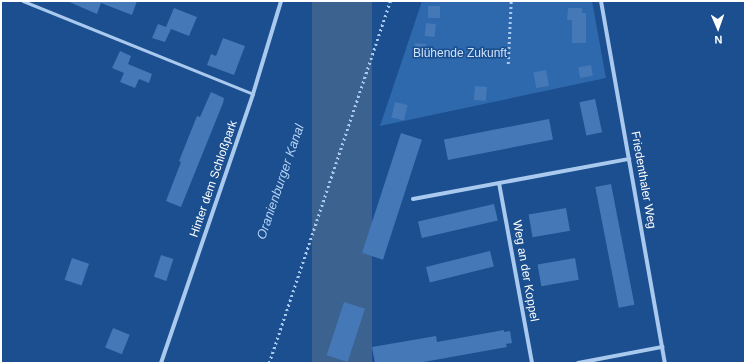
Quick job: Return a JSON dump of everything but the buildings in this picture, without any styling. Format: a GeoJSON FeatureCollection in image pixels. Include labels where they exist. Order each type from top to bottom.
{"type":"FeatureCollection","features":[{"type":"Feature","properties":{"kind":"street","name":"Hinter dem Schloßpark"},"geometry":{"type":"LineString","coordinates":[[161,363],[254,94],[281,1]]}},
{"type":"Feature","properties":{"kind":"street","name":"Friedenthaler Weg"},"geometry":{"type":"LineString","coordinates":[[601,1],[665,363]]}},
{"type":"Feature","properties":{"kind":"street"},"geometry":{"type":"LineString","coordinates":[[413,199],[629,159]]}},
{"type":"Feature","properties":{"kind":"street","name":"Weg an der Koppel"},"geometry":{"type":"LineString","coordinates":[[499,183],[532,363]]}},
{"type":"Feature","properties":{"kind":"street"},"geometry":{"type":"LineString","coordinates":[[578,363],[662,347]]}},
{"type":"Feature","properties":{"kind":"lane"},"geometry":{"type":"LineString","coordinates":[[23,1],[254,94]]}},
{"type":"Feature","properties":{"kind":"path"},"geometry":{"type":"LineString","coordinates":[[269,363],[390,1]]}},
{"type":"Feature","properties":{"kind":"path"},"geometry":{"type":"LineString","coordinates":[[508,64],[511,1]]}},
{"type":"Feature","properties":{"kind":"green space","name":"Blühende Zukunft"},"geometry":{"type":"Polygon","coordinates":[[[422,1],[592,1],[606,78],[380,126],[422,1]]]}},
{"type":"Feature","properties":{"kind":"water"},"geometry":{"type":"Polygon","coordinates":[[[312,1],[372,1],[372,363],[312,363],[312,1]]]}},
{"type":"Feature","properties":{"kind":"water label","name":"Oranienburger Kanal"},"geometry":{"type":"Point","coordinates":[281,182]}}]}
